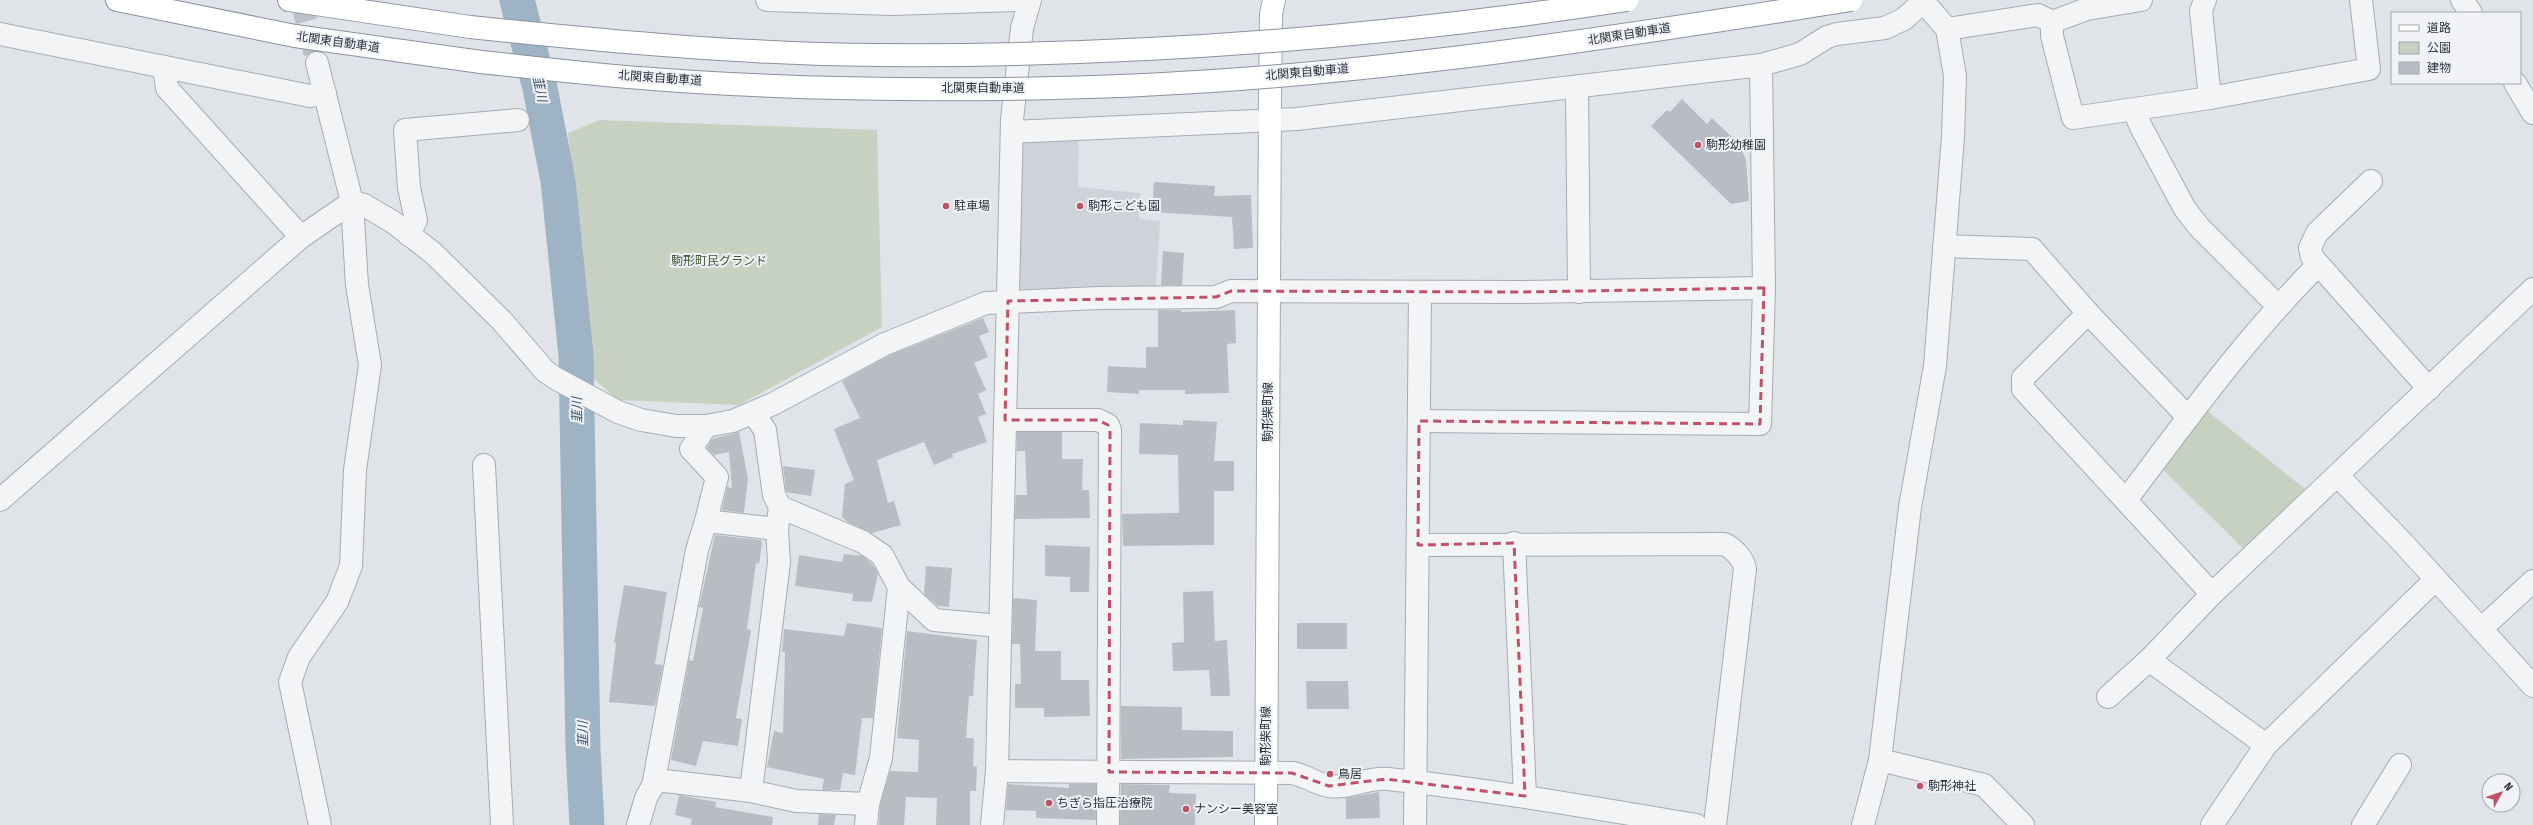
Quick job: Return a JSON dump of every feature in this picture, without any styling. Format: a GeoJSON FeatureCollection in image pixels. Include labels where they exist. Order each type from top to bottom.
{"type":"FeatureCollection","features":[{"type":"Feature","properties":{"kind":"main road","name":"北関東自動車道"},"geometry":{"type":"LineString","coordinates":[[117,0],[295,36],[481,62],[662,80],[870,88],[1055,88],[1217,80],[1383,65],[1563,44],[1851,0]]}},
{"type":"Feature","properties":{"kind":"main road"},"geometry":{"type":"LineString","coordinates":[[289,0],[470,27],[658,46],[874,55],[1052,54],[1211,46],[1374,34],[1627,0]]}},
{"type":"Feature","properties":{"kind":"main road","name":"駒形柴町線"},"geometry":{"type":"LineString","coordinates":[[1266,825],[1268,292],[1271,14],[1274,0]]}},
{"type":"Feature","properties":{"kind":"street"},"geometry":{"type":"LineString","coordinates":[[768,0],[892,2],[1016,0]]}},
{"type":"Feature","properties":{"kind":"street"},"geometry":{"type":"LineString","coordinates":[[992,825],[997,770],[1012,132],[1022,28],[1030,0]]}},
{"type":"Feature","properties":{"kind":"street"},"geometry":{"type":"LineString","coordinates":[[1948,29],[2038,15],[2052,22],[2087,9],[2141,0]]}},
{"type":"Feature","properties":{"kind":"street"},"geometry":{"type":"LineString","coordinates":[[2205,0],[2201,11],[2210,98]]}},
{"type":"Feature","properties":{"kind":"street"},"geometry":{"type":"LineString","coordinates":[[2052,22],[2052,36],[2073,118],[2210,98],[2369,69],[2361,0]]}},
{"type":"Feature","properties":{"kind":"street"},"geometry":{"type":"LineString","coordinates":[[2462,0],[2470,12]]}},
{"type":"Feature","properties":{"kind":"street"},"geometry":{"type":"LineString","coordinates":[[1012,132],[1270,121],[1577,88],[1761,65],[1800,54],[1827,37],[1837,34],[1884,28],[1904,19],[1923,1],[1948,29],[1955,76],[1953,137],[1935,366],[1910,507],[1880,760],[1863,825]]}},
{"type":"Feature","properties":{"kind":"street"},"geometry":{"type":"LineString","coordinates":[[0,34],[310,96],[325,92]]}},
{"type":"Feature","properties":{"kind":"street"},"geometry":{"type":"LineString","coordinates":[[317,63],[352,202],[357,285],[370,365],[356,470],[351,566],[337,602],[299,657],[290,682],[320,825]]}},
{"type":"Feature","properties":{"kind":"street"},"geometry":{"type":"LineString","coordinates":[[1419,421],[1760,424],[1764,288],[1761,65]]}},
{"type":"Feature","properties":{"kind":"street"},"geometry":{"type":"LineString","coordinates":[[164,68],[167,88],[301,237]]}},
{"type":"Feature","properties":{"kind":"street"},"geometry":{"type":"LineString","coordinates":[[2516,84],[2533,112]]}},
{"type":"Feature","properties":{"kind":"street"},"geometry":{"type":"LineString","coordinates":[[1577,88],[1578,292]]}},
{"type":"Feature","properties":{"kind":"street"},"geometry":{"type":"LineString","coordinates":[[2134,110],[2141,127],[2185,209],[2199,226],[2278,306]]}},
{"type":"Feature","properties":{"kind":"street"},"geometry":{"type":"LineString","coordinates":[[409,235],[416,220],[410,188],[405,130],[518,120]]}},
{"type":"Feature","properties":{"kind":"street"},"geometry":{"type":"LineString","coordinates":[[2371,181],[2312,240],[2310,248],[2312,257],[2429,389]]}},
{"type":"Feature","properties":{"kind":"street"},"geometry":{"type":"LineString","coordinates":[[352,202],[373,209],[432,254],[496,316],[545,371],[555,378],[596,401],[641,420],[676,426],[720,425],[753,413],[885,344],[968,309],[986,303],[1008,301],[1216,297],[1231,291],[1578,292],[1764,288]]}},
{"type":"Feature","properties":{"kind":"street"},"geometry":{"type":"LineString","coordinates":[[0,500],[301,237],[352,202]]}},
{"type":"Feature","properties":{"kind":"street"},"geometry":{"type":"LineString","coordinates":[[1944,246],[2032,249],[2088,313],[2188,417]]}},
{"type":"Feature","properties":{"kind":"street"},"geometry":{"type":"LineString","coordinates":[[2126,500],[2188,417],[2278,306],[2318,265]]}},
{"type":"Feature","properties":{"kind":"street"},"geometry":{"type":"LineString","coordinates":[[2108,697],[2149,660],[2212,594],[2338,476],[2533,289]]}},
{"type":"Feature","properties":{"kind":"street"},"geometry":{"type":"LineString","coordinates":[[1415,825],[1420,292]]}},
{"type":"Feature","properties":{"kind":"street"},"geometry":{"type":"LineString","coordinates":[[2088,313],[2022,378],[2023,389],[2212,594]]}},
{"type":"Feature","properties":{"kind":"street"},"geometry":{"type":"LineString","coordinates":[[751,791],[780,562],[777,529],[780,507],[774,495],[764,430],[753,413]]}},
{"type":"Feature","properties":{"kind":"street"},"geometry":{"type":"LineString","coordinates":[[1005,420],[1098,420],[1108,425],[1110,430],[1108,825]]}},
{"type":"Feature","properties":{"kind":"street"},"geometry":{"type":"LineString","coordinates":[[653,786],[697,550],[717,477],[691,449],[706,426]]}},
{"type":"Feature","properties":{"kind":"street"},"geometry":{"type":"LineString","coordinates":[[484,465],[502,825]]}},
{"type":"Feature","properties":{"kind":"street"},"geometry":{"type":"LineString","coordinates":[[2338,476],[2533,686]]}},
{"type":"Feature","properties":{"kind":"street"},"geometry":{"type":"LineString","coordinates":[[780,507],[863,542],[882,555],[899,587],[934,620],[1000,626]]}},
{"type":"Feature","properties":{"kind":"street"},"geometry":{"type":"LineString","coordinates":[[706,521],[777,529]]}},
{"type":"Feature","properties":{"kind":"street"},"geometry":{"type":"LineString","coordinates":[[1418,545],[1514,543],[1724,544],[1730,546],[1744,564],[1715,825]]}},
{"type":"Feature","properties":{"kind":"street"},"geometry":{"type":"LineString","coordinates":[[1514,543],[1525,796]]}},
{"type":"Feature","properties":{"kind":"street"},"geometry":{"type":"LineString","coordinates":[[2212,825],[2266,744],[2435,580]]}},
{"type":"Feature","properties":{"kind":"street"},"geometry":{"type":"LineString","coordinates":[[2481,629],[2533,581]]}},
{"type":"Feature","properties":{"kind":"street"},"geometry":{"type":"LineString","coordinates":[[638,825],[656,780],[751,791],[867,814],[881,758],[899,587]]}},
{"type":"Feature","properties":{"kind":"street"},"geometry":{"type":"LineString","coordinates":[[2149,660],[2266,744]]}},
{"type":"Feature","properties":{"kind":"street"},"geometry":{"type":"LineString","coordinates":[[1880,760],[1984,785],[2023,825]]}},
{"type":"Feature","properties":{"kind":"street"},"geometry":{"type":"LineString","coordinates":[[2363,825],[2400,765]]}},
{"type":"Feature","properties":{"kind":"street"},"geometry":{"type":"LineString","coordinates":[[997,770],[1303,774],[1329,786],[1378,779],[1415,782],[1525,796],[1696,825]]}},
{"type":"Feature","properties":{"kind":"highlighted area"},"geometry":{"type":"Polygon","coordinates":[[[1764,288],[1760,424],[1419,421],[1418,545],[1514,543],[1525,796],[1386,779],[1329,786],[1292,773],[1109,772],[1110,430],[1108,425],[1098,420],[1005,420],[1008,301],[1216,297],[1231,291],[1522,292],[1764,288]]]}},
{"type":"Feature","properties":{"kind":"shaded area","name":"駒形こども園"},"geometry":{"type":"Polygon","coordinates":[[[1023,140],[1079,141],[1078,187],[1140,193],[1139,219],[1160,221],[1156,288],[1017,289],[1023,140]]]}},
{"type":"Feature","properties":{"kind":"green space","name":"駒形町民グランド"},"geometry":{"type":"Polygon","coordinates":[[[600,120],[877,130],[882,327],[739,405],[618,400],[593,378],[568,133],[600,120]]]}},
{"type":"Feature","properties":{"kind":"green space"},"geometry":{"type":"Polygon","coordinates":[[[2205,409],[2309,492],[2246,551],[2159,466],[2205,409]]]}},
{"type":"Feature","properties":{"kind":"building"},"geometry":{"type":"Polygon","coordinates":[[[1682,99],[1707,124],[1712,118],[1740,145],[1746,160],[1749,201],[1731,204],[1651,126],[1667,110],[1670,112],[1682,99]]]}},
{"type":"Feature","properties":{"kind":"building"},"geometry":{"type":"Polygon","coordinates":[[[1154,182],[1215,186],[1214,196],[1251,195],[1253,248],[1234,249],[1232,217],[1152,212],[1154,182]]]}},
{"type":"Feature","properties":{"kind":"building"},"geometry":{"type":"Polygon","coordinates":[[[1163,251],[1184,253],[1182,285],[1161,285],[1163,251]]]}},
{"type":"Feature","properties":{"kind":"building"},"geometry":{"type":"Polygon","coordinates":[[[1158,310],[1181,310],[1181,312],[1235,310],[1236,343],[1227,344],[1229,393],[1185,394],[1185,390],[1139,390],[1139,394],[1107,392],[1108,366],[1146,368],[1146,347],[1158,347],[1158,310]]]}},
{"type":"Feature","properties":{"kind":"building"},"geometry":{"type":"Polygon","coordinates":[[[983,318],[989,332],[979,336],[988,357],[974,363],[986,390],[978,394],[986,414],[978,417],[987,442],[952,454],[953,457],[934,465],[924,442],[877,460],[888,503],[894,501],[901,525],[872,533],[849,523],[842,517],[845,484],[854,480],[834,429],[860,418],[842,381],[890,355],[983,318]]]}},
{"type":"Feature","properties":{"kind":"building"},"geometry":{"type":"Polygon","coordinates":[[[1183,420],[1217,422],[1214,461],[1234,461],[1234,491],[1214,491],[1214,545],[1123,546],[1122,514],[1179,513],[1178,455],[1139,454],[1140,423],[1183,425],[1183,420]]]}},
{"type":"Feature","properties":{"kind":"building"},"geometry":{"type":"Polygon","coordinates":[[[739,432],[748,479],[744,513],[722,510],[727,487],[732,488],[729,452],[714,455],[707,448],[712,439],[739,432]]]}},
{"type":"Feature","properties":{"kind":"building"},"geometry":{"type":"Polygon","coordinates":[[[1017,432],[1062,432],[1062,459],[1083,459],[1082,490],[1089,490],[1090,518],[1015,519],[1016,495],[1027,495],[1025,451],[1017,451],[1017,432]]]}},
{"type":"Feature","properties":{"kind":"building"},"geometry":{"type":"Polygon","coordinates":[[[783,466],[815,470],[811,496],[786,492],[783,466]]]}},
{"type":"Feature","properties":{"kind":"building"},"geometry":{"type":"Polygon","coordinates":[[[715,535],[761,540],[762,544],[759,564],[756,563],[747,629],[751,630],[736,718],[742,719],[738,746],[703,741],[696,766],[671,760],[689,660],[693,661],[703,608],[699,607],[715,535]]]}},
{"type":"Feature","properties":{"kind":"building"},"geometry":{"type":"Polygon","coordinates":[[[1045,545],[1090,547],[1089,592],[1070,592],[1070,577],[1045,576],[1045,545]]]}},
{"type":"Feature","properties":{"kind":"building"},"geometry":{"type":"Polygon","coordinates":[[[844,554],[862,556],[872,564],[878,573],[872,602],[852,601],[853,594],[795,586],[799,555],[842,562],[844,554]]]}},
{"type":"Feature","properties":{"kind":"building"},"geometry":{"type":"Polygon","coordinates":[[[926,566],[952,568],[949,607],[938,606],[924,594],[926,566]]]}},
{"type":"Feature","properties":{"kind":"building"},"geometry":{"type":"Polygon","coordinates":[[[624,585],[667,592],[655,664],[663,665],[655,706],[609,702],[616,643],[614,643],[624,585]]]}},
{"type":"Feature","properties":{"kind":"building"},"geometry":{"type":"Polygon","coordinates":[[[1213,591],[1215,641],[1227,640],[1230,696],[1211,696],[1209,670],[1173,671],[1172,643],[1184,642],[1183,592],[1213,591]]]}},
{"type":"Feature","properties":{"kind":"building"},"geometry":{"type":"Polygon","coordinates":[[[1013,598],[1037,600],[1035,651],[1061,651],[1061,680],[1089,680],[1090,716],[1044,717],[1044,708],[1015,708],[1015,684],[1021,684],[1020,644],[1012,644],[1013,598]]]}},
{"type":"Feature","properties":{"kind":"building"},"geometry":{"type":"Polygon","coordinates":[[[847,623],[882,628],[873,718],[862,718],[855,775],[843,773],[840,790],[822,790],[824,779],[767,767],[774,731],[783,733],[785,652],[782,652],[784,629],[844,636],[847,623]]]}},
{"type":"Feature","properties":{"kind":"building"},"geometry":{"type":"Polygon","coordinates":[[[1297,623],[1347,623],[1347,649],[1297,649],[1297,623]]]}},
{"type":"Feature","properties":{"kind":"building"},"geometry":{"type":"Polygon","coordinates":[[[907,631],[977,640],[973,696],[969,696],[966,738],[974,738],[973,766],[977,767],[976,791],[970,791],[970,825],[936,825],[937,798],[906,797],[904,825],[879,825],[880,806],[890,771],[918,772],[919,740],[897,738],[907,631]]]}},
{"type":"Feature","properties":{"kind":"building"},"geometry":{"type":"Polygon","coordinates":[[[1306,681],[1348,681],[1349,709],[1307,709],[1306,681]]]}},
{"type":"Feature","properties":{"kind":"building"},"geometry":{"type":"Polygon","coordinates":[[[1121,706],[1182,707],[1182,730],[1233,731],[1233,757],[1121,759],[1121,706]]]}},
{"type":"Feature","properties":{"kind":"building"},"geometry":{"type":"Polygon","coordinates":[[[1008,784],[1069,788],[1069,784],[1096,784],[1096,820],[1036,818],[1036,811],[1006,810],[1008,784]]]}},
{"type":"Feature","properties":{"kind":"building"},"geometry":{"type":"Polygon","coordinates":[[[1121,784],[1170,785],[1169,793],[1196,794],[1195,825],[1120,825],[1121,784]]]}},
{"type":"Feature","properties":{"kind":"building"},"geometry":{"type":"Polygon","coordinates":[[[1379,792],[1380,818],[1346,819],[1346,798],[1379,792]]]}},
{"type":"Feature","properties":{"kind":"building"},"geometry":{"type":"Polygon","coordinates":[[[679,795],[716,802],[715,807],[773,817],[772,825],[691,825],[692,819],[675,815],[679,795]]]}},
{"type":"Feature","properties":{"kind":"building"},"geometry":{"type":"Polygon","coordinates":[[[819,814],[836,815],[834,825],[818,825],[819,814]]]}},
{"type":"Feature","properties":{"kind":"waterway","name":"韮川"},"geometry":{"type":"LineString","coordinates":[[517,0],[540,88],[558,181],[576,355],[583,749],[587,825]]}},
{"type":"Feature","properties":{"kind":"tunnel"},"geometry":{"type":"LineString","coordinates":[[301,0],[317,63]]}},
{"type":"Feature","properties":{"kind":"place","name":"駒形幼稚園"},"geometry":{"type":"Point","coordinates":[1698,145]}},
{"type":"Feature","properties":{"kind":"place","name":"駐車場"},"geometry":{"type":"Point","coordinates":[946,206]}},
{"type":"Feature","properties":{"kind":"place","name":"駒形こども園"},"geometry":{"type":"Point","coordinates":[1080,206]}},
{"type":"Feature","properties":{"kind":"place","name":"鳥居"},"geometry":{"type":"Point","coordinates":[1330,774]}},
{"type":"Feature","properties":{"kind":"place","name":"駒形神社"},"geometry":{"type":"Point","coordinates":[1920,786]}},
{"type":"Feature","properties":{"kind":"place","name":"ちぎら指圧治療院"},"geometry":{"type":"Point","coordinates":[1049,803]}},
{"type":"Feature","properties":{"kind":"place","name":"ナンシー美容室"},"geometry":{"type":"Point","coordinates":[1186,809]}}]}
